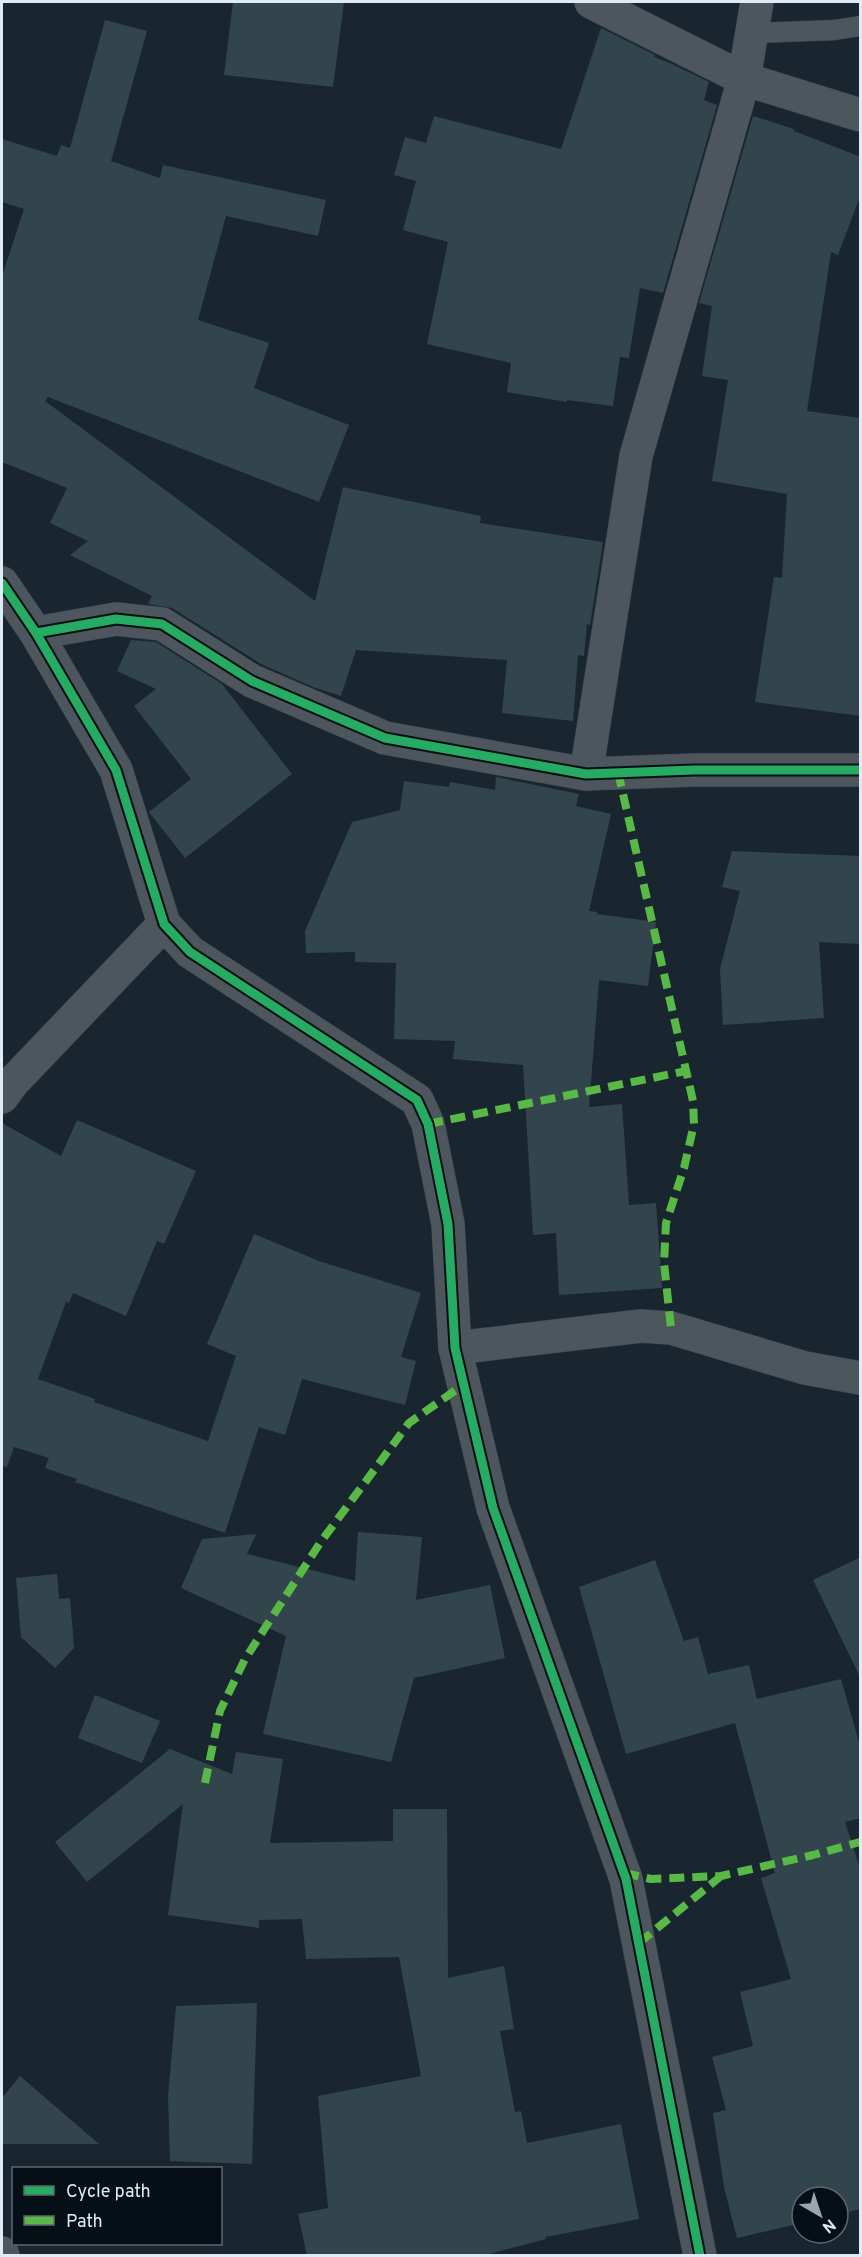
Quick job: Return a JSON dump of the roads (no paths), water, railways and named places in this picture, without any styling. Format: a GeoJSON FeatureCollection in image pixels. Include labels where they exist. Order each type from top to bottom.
{"type":"FeatureCollection","features":[{"type":"Feature","properties":{"kind":"street"},"geometry":{"type":"LineString","coordinates":[[591,2],[744,79],[861,115]]}},
{"type":"Feature","properties":{"kind":"street"},"geometry":{"type":"LineString","coordinates":[[586,774],[636,456],[744,79],[757,2]]}},
{"type":"Feature","properties":{"kind":"street"},"geometry":{"type":"LineString","coordinates":[[2,583],[36,633],[116,770],[164,924],[190,952],[417,1100],[428,1124],[448,1224],[454,1348],[493,1508],[626,1879],[700,2256]]}},
{"type":"Feature","properties":{"kind":"street"},"geometry":{"type":"LineString","coordinates":[[36,633],[116,619],[162,624],[252,681],[385,738],[586,774],[694,770],[861,770]]}},
{"type":"Feature","properties":{"kind":"street"},"geometry":{"type":"LineString","coordinates":[[2,1096],[164,924]]}},
{"type":"Feature","properties":{"kind":"street"},"geometry":{"type":"LineString","coordinates":[[454,1348],[641,1326],[671,1328],[806,1368],[861,1377]]}},
{"type":"Feature","properties":{"kind":"lane"},"geometry":{"type":"LineString","coordinates":[[752,33],[835,30],[861,26]]}}]}
